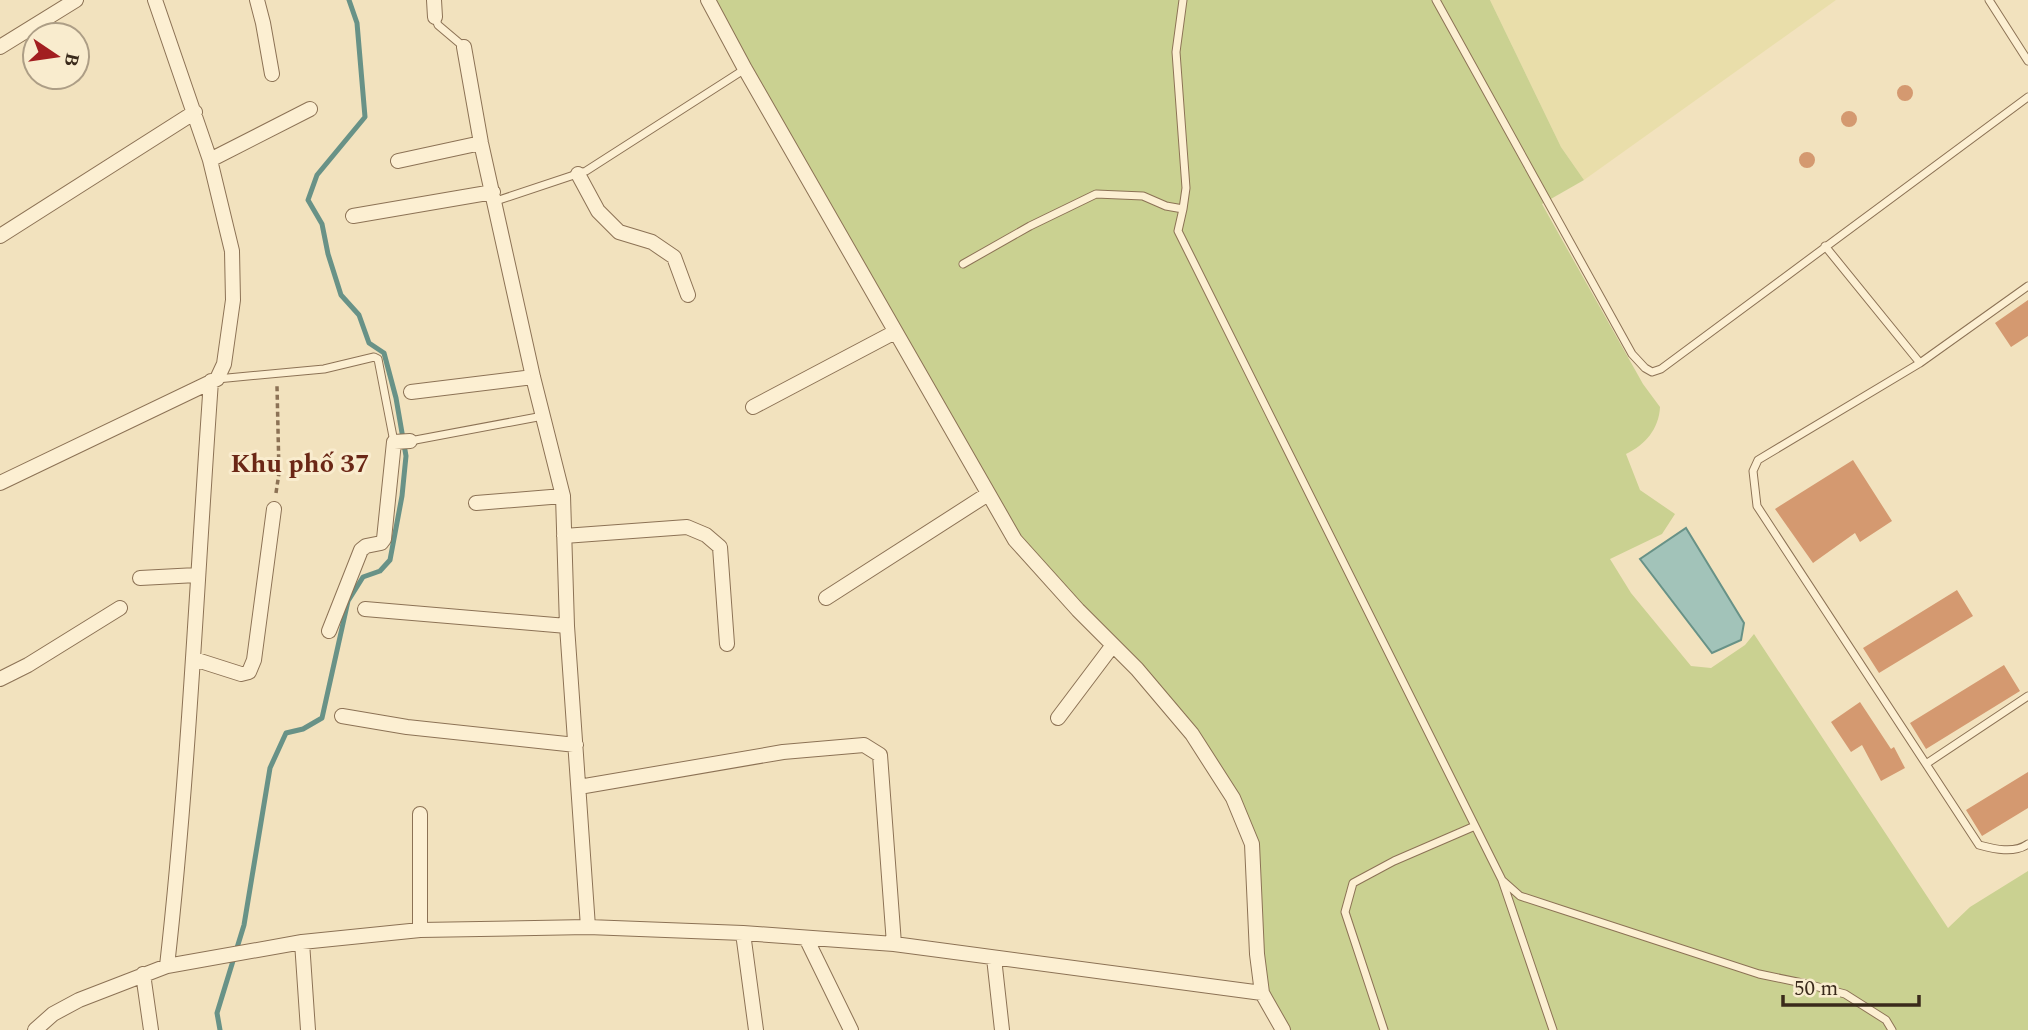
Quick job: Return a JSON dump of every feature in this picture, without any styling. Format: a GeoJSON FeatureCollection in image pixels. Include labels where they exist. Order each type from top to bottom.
{"type":"FeatureCollection","features":[{"type":"Feature","properties":{"kind":"street"},"geometry":{"type":"LineString","coordinates":[[0,47],[76,0]]}},
{"type":"Feature","properties":{"kind":"street"},"geometry":{"type":"LineString","coordinates":[[155,0],[210,160],[232,251],[233,300],[224,364],[214,380],[197,575],[181,839],[167,966]]}},
{"type":"Feature","properties":{"kind":"street"},"geometry":{"type":"LineString","coordinates":[[257,0],[272,74]]}},
{"type":"Feature","properties":{"kind":"street"},"geometry":{"type":"LineString","coordinates":[[434,0],[435,17]]}},
{"type":"Feature","properties":{"kind":"street"},"geometry":{"type":"LineString","coordinates":[[709,0],[745,69],[1015,540],[1137,669],[1192,734],[1233,797],[1252,845],[1256,954],[1262,993],[1283,1030]]}},
{"type":"Feature","properties":{"kind":"street"},"geometry":{"type":"LineString","coordinates":[[464,47],[481,144],[495,196],[533,377],[563,496],[567,626],[588,927]]}},
{"type":"Feature","properties":{"kind":"street"},"geometry":{"type":"LineString","coordinates":[[210,160],[310,108]]}},
{"type":"Feature","properties":{"kind":"street"},"geometry":{"type":"LineString","coordinates":[[0,236],[195,112]]}},
{"type":"Feature","properties":{"kind":"street"},"geometry":{"type":"LineString","coordinates":[[398,161],[481,144]]}},
{"type":"Feature","properties":{"kind":"street"},"geometry":{"type":"LineString","coordinates":[[578,174],[598,211],[619,232],[652,242],[674,257],[688,295]]}},
{"type":"Feature","properties":{"kind":"street"},"geometry":{"type":"LineString","coordinates":[[353,216],[495,196]]}},
{"type":"Feature","properties":{"kind":"street"},"geometry":{"type":"LineString","coordinates":[[753,407],[895,332]]}},
{"type":"Feature","properties":{"kind":"street"},"geometry":{"type":"LineString","coordinates":[[411,392],[533,377]]}},
{"type":"Feature","properties":{"kind":"street"},"geometry":{"type":"LineString","coordinates":[[0,483],[214,380]]}},
{"type":"Feature","properties":{"kind":"street"},"geometry":{"type":"LineString","coordinates":[[329,631],[361,550],[366,546],[381,543],[384,539],[394,442],[410,441]]}},
{"type":"Feature","properties":{"kind":"street"},"geometry":{"type":"LineString","coordinates":[[826,598],[988,494]]}},
{"type":"Feature","properties":{"kind":"street"},"geometry":{"type":"LineString","coordinates":[[476,503],[563,496]]}},
{"type":"Feature","properties":{"kind":"street"},"geometry":{"type":"LineString","coordinates":[[194,659],[241,674],[249,672],[254,660],[274,509]]}},
{"type":"Feature","properties":{"kind":"street"},"geometry":{"type":"LineString","coordinates":[[564,536],[687,527],[706,535],[720,547],[727,645]]}},
{"type":"Feature","properties":{"kind":"street"},"geometry":{"type":"LineString","coordinates":[[140,578],[197,575]]}},
{"type":"Feature","properties":{"kind":"street"},"geometry":{"type":"LineString","coordinates":[[0,679],[28,665],[120,608]]}},
{"type":"Feature","properties":{"kind":"street"},"geometry":{"type":"LineString","coordinates":[[365,609],[567,626]]}},
{"type":"Feature","properties":{"kind":"street"},"geometry":{"type":"LineString","coordinates":[[1058,718],[1113,645]]}},
{"type":"Feature","properties":{"kind":"street"},"geometry":{"type":"LineString","coordinates":[[342,716],[407,727],[576,745]]}},
{"type":"Feature","properties":{"kind":"street"},"geometry":{"type":"LineString","coordinates":[[579,787],[783,752],[864,745],[880,754],[894,944]]}},
{"type":"Feature","properties":{"kind":"street"},"geometry":{"type":"LineString","coordinates":[[419,930],[420,814]]}},
{"type":"Feature","properties":{"kind":"street"},"geometry":{"type":"LineString","coordinates":[[35,1030],[53,1014],[79,1000],[167,966],[302,942],[419,930],[588,927],[743,933],[807,940],[894,944],[1262,993]]}},
{"type":"Feature","properties":{"kind":"street"},"geometry":{"type":"LineString","coordinates":[[743,933],[756,1030]]}},
{"type":"Feature","properties":{"kind":"street"},"geometry":{"type":"LineString","coordinates":[[807,940],[851,1030]]}},
{"type":"Feature","properties":{"kind":"street"},"geometry":{"type":"LineString","coordinates":[[302,942],[307,1030]]}},
{"type":"Feature","properties":{"kind":"street"},"geometry":{"type":"LineString","coordinates":[[994,958],[1002,1030]]}},
{"type":"Feature","properties":{"kind":"street"},"geometry":{"type":"LineString","coordinates":[[143,974],[151,1030]]}},
{"type":"Feature","properties":{"kind":"lane"},"geometry":{"type":"LineString","coordinates":[[1183,0],[1176,52],[1186,188],[1178,231],[1502,880],[1553,1030]]}},
{"type":"Feature","properties":{"kind":"lane"},"geometry":{"type":"LineString","coordinates":[[1436,0],[1632,354],[1652,372],[1661,369],[2028,97]]}},
{"type":"Feature","properties":{"kind":"lane"},"geometry":{"type":"LineString","coordinates":[[1989,0],[2028,61]]}},
{"type":"Feature","properties":{"kind":"lane"},"geometry":{"type":"LineString","coordinates":[[435,17],[438,26],[464,47]]}},
{"type":"Feature","properties":{"kind":"lane"},"geometry":{"type":"LineString","coordinates":[[495,196],[586,171],[745,69]]}},
{"type":"Feature","properties":{"kind":"lane"},"geometry":{"type":"LineString","coordinates":[[962,264],[1030,226],[1096,194],[1143,197],[1183,209]]}},
{"type":"Feature","properties":{"kind":"lane"},"geometry":{"type":"LineString","coordinates":[[1825,246],[1920,363]]}},
{"type":"Feature","properties":{"kind":"lane"},"geometry":{"type":"LineString","coordinates":[[2028,286],[1920,363],[1758,460],[1753,471],[1757,506],[1979,845],[1997,850],[2022,848],[2028,844]]}},
{"type":"Feature","properties":{"kind":"lane"},"geometry":{"type":"LineString","coordinates":[[214,380],[324,369],[369,356],[378,359],[394,442]]}},
{"type":"Feature","properties":{"kind":"lane"},"geometry":{"type":"LineString","coordinates":[[410,441],[544,415]]}},
{"type":"Feature","properties":{"kind":"lane"},"geometry":{"type":"LineString","coordinates":[[1926,764],[2028,696]]}},
{"type":"Feature","properties":{"kind":"lane"},"geometry":{"type":"LineString","coordinates":[[1384,1030],[1345,912],[1353,883],[1394,861],[1475,827]]}},
{"type":"Feature","properties":{"kind":"lane"},"geometry":{"type":"LineString","coordinates":[[1502,880],[1520,895],[1566,911],[1759,974],[1845,994],[1886,1020],[1892,1030]]}},
{"type":"Feature","properties":{"kind":"path"},"geometry":{"type":"LineString","coordinates":[[274,509],[279,473],[276,373]]}},
{"type":"Feature","properties":{"kind":"shaded area"},"geometry":{"type":"Polygon","coordinates":[[[1490,0],[1836,0],[1584,180],[1561,147],[1490,0]]]}},
{"type":"Feature","properties":{"kind":"green space"},"geometry":{"type":"Polygon","coordinates":[[[716,0],[1490,0],[1561,147],[1584,180],[1542,204],[1643,384],[1660,407],[1657,422],[1650,435],[1626,454],[1640,490],[1675,514],[1662,534],[1610,559],[1631,593],[1691,666],[1711,668],[1745,645],[1754,634],[1948,928],[1970,907],[2028,871],[2028,1030],[1289,1030],[1268,991],[1263,953],[1258,843],[1140,663],[1066,588],[1020,536],[748,63],[716,0]]]}},
{"type":"Feature","properties":{"kind":"water"},"geometry":{"type":"Polygon","coordinates":[[[1686,528],[1744,623],[1741,640],[1712,653],[1640,559],[1686,528]]]}},
{"type":"Feature","properties":{"kind":"building"},"geometry":{"type":"Polygon","coordinates":[[[1905,85],[1911,87],[1911,99],[1905,101],[1899,99],[1897,93],[1899,87],[1905,85]]]}},
{"type":"Feature","properties":{"kind":"building"},"geometry":{"type":"Polygon","coordinates":[[[1849,111],[1855,113],[1855,125],[1849,127],[1843,125],[1841,119],[1843,113],[1849,111]]]}},
{"type":"Feature","properties":{"kind":"building"},"geometry":{"type":"Polygon","coordinates":[[[1807,152],[1813,154],[1813,166],[1807,168],[1801,166],[1799,160],[1801,154],[1807,152]]]}},
{"type":"Feature","properties":{"kind":"building"},"geometry":{"type":"Polygon","coordinates":[[[2028,300],[2028,336],[2011,347],[1995,323],[2028,300]]]}},
{"type":"Feature","properties":{"kind":"building"},"geometry":{"type":"Polygon","coordinates":[[[1853,460],[1892,521],[1860,542],[1855,533],[1813,563],[1775,509],[1853,460]]]}},
{"type":"Feature","properties":{"kind":"building"},"geometry":{"type":"Polygon","coordinates":[[[1957,590],[1973,616],[1879,673],[1863,648],[1957,590]]]}},
{"type":"Feature","properties":{"kind":"building"},"geometry":{"type":"Polygon","coordinates":[[[2004,665],[2020,691],[1926,749],[1910,723],[2004,665]]]}},
{"type":"Feature","properties":{"kind":"building"},"geometry":{"type":"Polygon","coordinates":[[[1860,702],[1891,749],[1894,747],[1905,768],[1881,781],[1862,745],[1851,752],[1831,722],[1860,702]]]}},
{"type":"Feature","properties":{"kind":"building"},"geometry":{"type":"Polygon","coordinates":[[[2028,772],[2028,808],[1982,836],[1966,810],[2028,772]]]}},
{"type":"Feature","properties":{"kind":"waterway"},"geometry":{"type":"LineString","coordinates":[[220,1030],[217,1013],[244,925],[270,768],[286,733],[303,729],[322,718],[348,601],[363,577],[380,571],[390,560],[402,496],[406,456],[396,398],[384,353],[369,343],[359,315],[341,295],[322,224],[308,200],[317,175],[365,117],[357,23],[349,0]]}},
{"type":"Feature","properties":{"kind":"district","name":"Khu phố 37"},"geometry":{"type":"Point","coordinates":[300,464]}}]}
